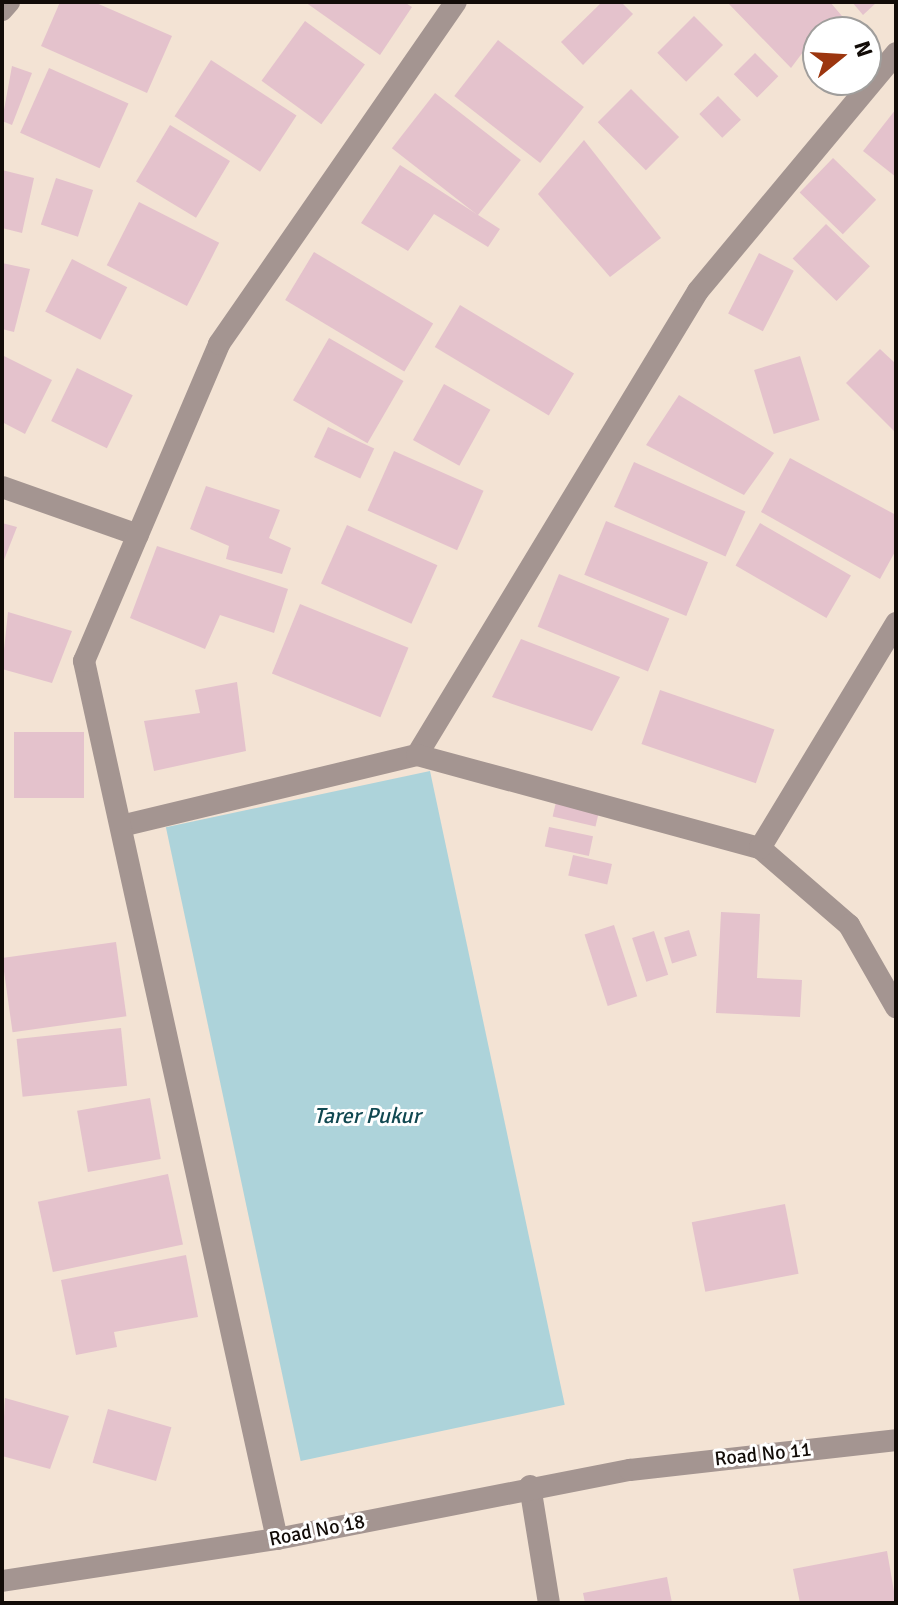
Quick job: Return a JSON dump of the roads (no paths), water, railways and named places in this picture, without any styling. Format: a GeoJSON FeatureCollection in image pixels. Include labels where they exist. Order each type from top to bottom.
{"type":"FeatureCollection","features":[{"type":"Feature","properties":{"kind":"street"},"geometry":{"type":"LineString","coordinates":[[2,10],[9,2]]}},
{"type":"Feature","properties":{"kind":"street"},"geometry":{"type":"LineString","coordinates":[[277,1539],[84,661],[219,344],[456,2]]}},
{"type":"Feature","properties":{"kind":"street"},"geometry":{"type":"LineString","coordinates":[[417,755],[698,291],[896,53]]}},
{"type":"Feature","properties":{"kind":"street"},"geometry":{"type":"LineString","coordinates":[[2,487],[138,535]]}},
{"type":"Feature","properties":{"kind":"street"},"geometry":{"type":"LineString","coordinates":[[760,848],[896,623]]}},
{"type":"Feature","properties":{"kind":"street"},"geometry":{"type":"LineString","coordinates":[[121,826],[417,755],[760,848],[849,925],[896,1007]]}},
{"type":"Feature","properties":{"kind":"street","name":"Road No 11"},"geometry":{"type":"LineString","coordinates":[[630,1470],[896,1440]]}},
{"type":"Feature","properties":{"kind":"street","name":"Road No 18"},"geometry":{"type":"LineString","coordinates":[[2,1581],[277,1539],[530,1486],[630,1470]]}},
{"type":"Feature","properties":{"kind":"street"},"geometry":{"type":"LineString","coordinates":[[530,1486],[549,1603]]}},
{"type":"Feature","properties":{"kind":"water","name":"Tarer Pukur"},"geometry":{"type":"Polygon","coordinates":[[[430,771],[565,1405],[301,1461],[166,827],[430,771]]]}}]}
